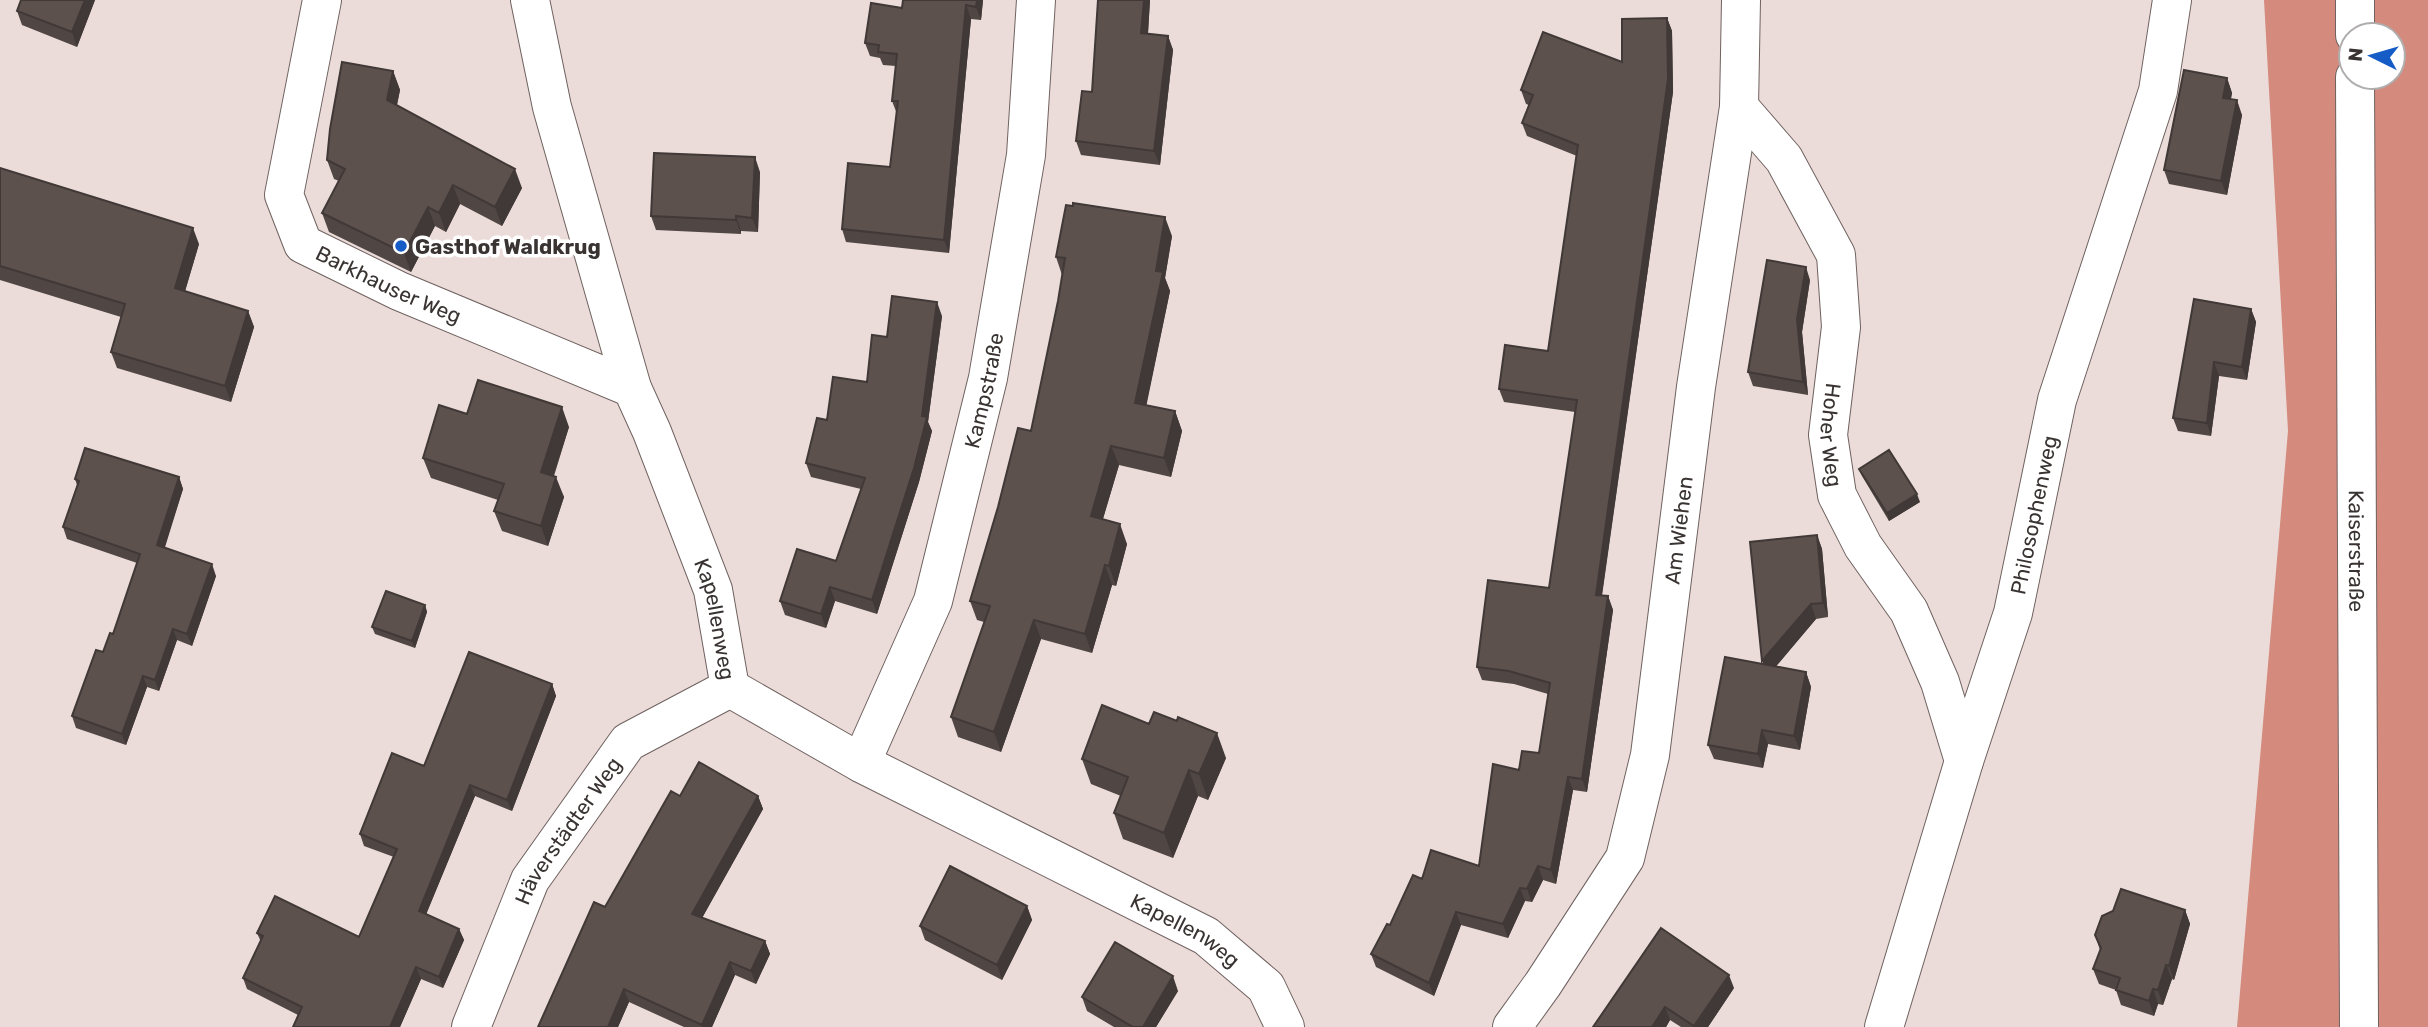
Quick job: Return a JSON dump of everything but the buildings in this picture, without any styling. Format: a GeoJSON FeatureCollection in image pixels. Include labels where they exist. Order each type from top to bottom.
{"type":"FeatureCollection","features":[{"type":"Feature","properties":{"kind":"street","name":"Barkhauser Weg"},"geometry":{"type":"LineString","coordinates":[[322,0],[284,195],[303,244],[399,290],[632,388]]}},
{"type":"Feature","properties":{"kind":"street","name":"Kapellenweg"},"geometry":{"type":"LineString","coordinates":[[530,0],[552,107],[632,388],[652,432],[713,590],[730,688],[861,762],[1206,936],[1266,987],[1285,1027]]}},
{"type":"Feature","properties":{"kind":"street","name":"Kampstraße"},"geometry":{"type":"LineString","coordinates":[[861,762],[933,601],[988,378],[1026,155],[1036,0]]}},
{"type":"Feature","properties":{"kind":"street","name":"Am Wiehen"},"geometry":{"type":"LineString","coordinates":[[1512,1027],[1625,858],[1650,755],[1696,387],[1739,107],[1741,0]]}},
{"type":"Feature","properties":{"kind":"street","name":"Philosophenweg"},"geometry":{"type":"LineString","coordinates":[[1884,1027],[1964,761],[2013,613],[2057,400],[2158,91],[2172,0]]}},
{"type":"Feature","properties":{"kind":"street"},"geometry":{"type":"LineString","coordinates":[[2355,0],[2355,21]]}},
{"type":"Feature","properties":{"kind":"street","name":"Kaiserstraße"},"geometry":{"type":"LineString","coordinates":[[2355,91],[2359,1027]]}},
{"type":"Feature","properties":{"kind":"street","name":"Hoher Weg"},"geometry":{"type":"LineString","coordinates":[[1739,107],[1784,159],[1836,255],[1841,327],[1828,435],[1837,495],[1863,546],[1909,611],[1940,682],[1964,761]]}},
{"type":"Feature","properties":{"kind":"street","name":"Häverstädter Weg"},"geometry":{"type":"LineString","coordinates":[[471,1027],[530,880],[628,742],[730,688]]}},
{"type":"Feature","properties":{"kind":"shaded area"},"geometry":{"type":"Polygon","coordinates":[[[2264,0],[2428,0],[2428,1027],[2237,1027],[2288,431],[2264,0]]]}},
{"type":"Feature","properties":{"kind":"place","name":"Gasthof Waldkrug"},"geometry":{"type":"Point","coordinates":[401,246]}}]}
